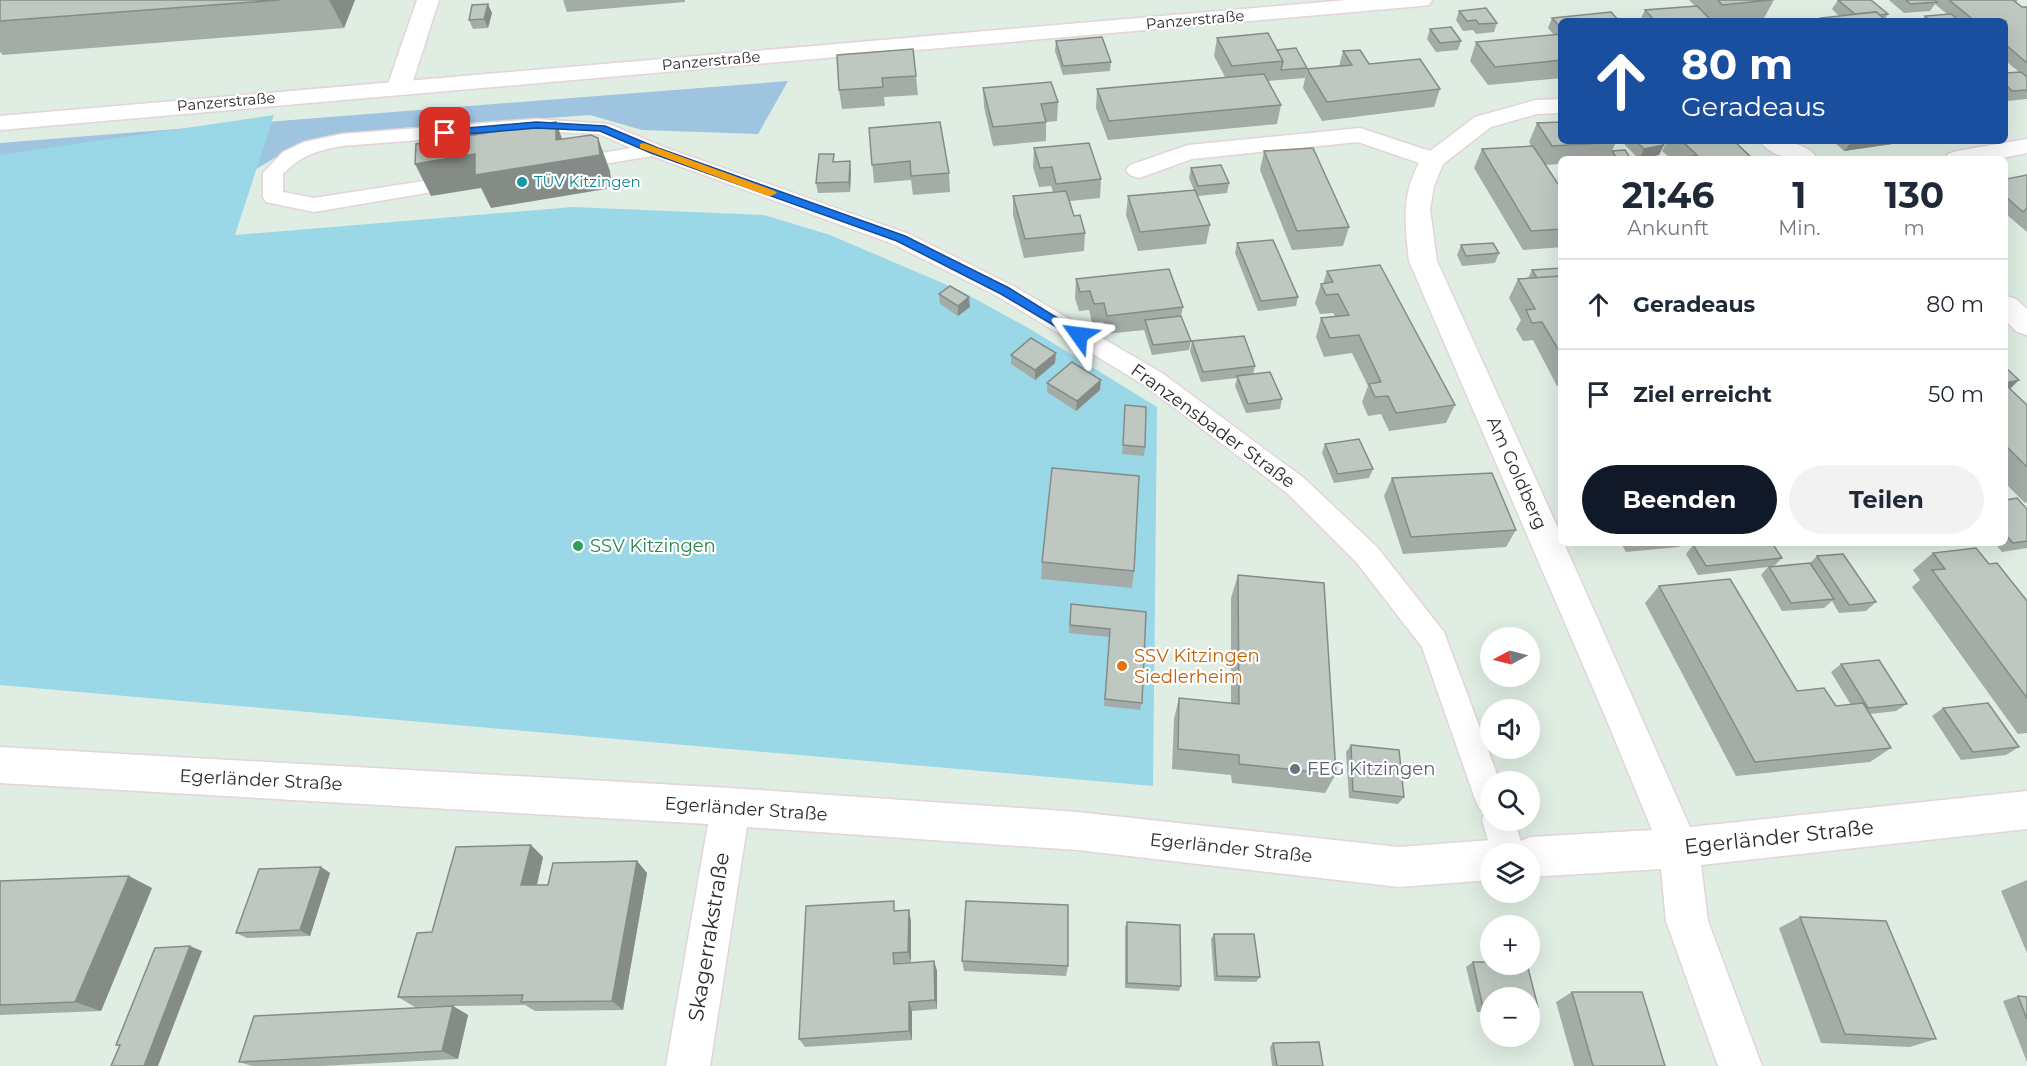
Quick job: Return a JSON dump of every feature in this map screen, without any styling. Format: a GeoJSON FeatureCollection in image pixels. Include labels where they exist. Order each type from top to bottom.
{"type":"FeatureCollection","features":[{"type":"Feature","properties":{"kind":"street"},"geometry":{"type":"LineString","coordinates":[[399,87],[428,0]]}},
{"type":"Feature","properties":{"kind":"street","name":"Panzerstraße"},"geometry":{"type":"LineString","coordinates":[[0,123],[1421,0]]}},
{"type":"Feature","properties":{"kind":"street","name":"Am Goldberg"},"geometry":{"type":"LineString","coordinates":[[1558,106],[1536,107],[1483,122],[1433,160],[1421,179],[1415,212],[1423,261],[1624,716],[1679,848],[1688,921],[1740,1066]]}},
{"type":"Feature","properties":{"kind":"street"},"geometry":{"type":"LineString","coordinates":[[1138,170],[1188,152],[1360,135],[1433,160]]}},
{"type":"Feature","properties":{"kind":"street"},"geometry":{"type":"LineString","coordinates":[[1778,144],[1800,156]]}},
{"type":"Feature","properties":{"kind":"street"},"geometry":{"type":"LineString","coordinates":[[1973,156],[2027,146]]}},
{"type":"Feature","properties":{"kind":"street"},"geometry":{"type":"LineString","coordinates":[[2008,308],[2027,325]]}},
{"type":"Feature","properties":{"kind":"street","name":"Egerländer Straße"},"geometry":{"type":"LineString","coordinates":[[0,765],[730,807],[1077,831],[1399,867],[1480,861]]}},
{"type":"Feature","properties":{"kind":"street","name":"Skagerrakstraße"},"geometry":{"type":"LineString","coordinates":[[688,1066],[730,807]]}},
{"type":"Feature","properties":{"kind":"street","name":"Egerländer Straße"},"geometry":{"type":"LineString","coordinates":[[1540,856],[1679,848],[2027,810]]}},
{"type":"Feature","properties":{"kind":"lane","name":"Franzensbader Straße"},"geometry":{"type":"LineString","coordinates":[[478,179],[314,205],[273,197],[273,173],[290,156],[311,146],[342,140],[547,126],[602,128],[692,164],[901,238],[1005,291],[1153,379],[1296,486],[1367,555],[1434,641],[1481,771]]}},
{"type":"Feature","properties":{"kind":"lane"},"geometry":{"type":"LineString","coordinates":[[549,167],[654,150]]}},
{"type":"Feature","properties":{"kind":"shaded area"},"geometry":{"type":"Polygon","coordinates":[[[788,81],[758,134],[642,130],[590,115],[404,128],[298,144],[229,185],[0,168],[0,143],[788,81]]]}},
{"type":"Feature","properties":{"kind":"shaded area","name":"SSV Kitzingen"},"geometry":{"type":"Polygon","coordinates":[[[274,115],[235,235],[573,207],[764,215],[830,235],[961,291],[1030,329],[1157,407],[1153,786],[0,685],[0,155],[274,115]]]}},
{"type":"Feature","properties":{"kind":"building"},"geometry":{"type":"Polygon","coordinates":[[[0,0],[279,0],[0,21],[0,0]]]}},
{"type":"Feature","properties":{"kind":"building"},"geometry":{"type":"Polygon","coordinates":[[[1718,0],[1771,0],[1722,5],[1718,0]]]}},
{"type":"Feature","properties":{"kind":"building"},"geometry":{"type":"Polygon","coordinates":[[[1838,0],[1871,0],[1888,14],[1880,15],[1876,12],[1855,14],[1838,0]]]}},
{"type":"Feature","properties":{"kind":"building"},"geometry":{"type":"Polygon","coordinates":[[[1906,0],[1935,0],[1937,2],[1910,4],[1906,0]]]}},
{"type":"Feature","properties":{"kind":"building"},"geometry":{"type":"Polygon","coordinates":[[[1949,0],[2013,0],[2022,7],[2027,7],[2027,63],[2008,47],[2008,18],[1971,18],[1949,0]]]}},
{"type":"Feature","properties":{"kind":"building"},"geometry":{"type":"Polygon","coordinates":[[[488,4],[484,19],[469,20],[472,5],[488,4]]]}},
{"type":"Feature","properties":{"kind":"building"},"geometry":{"type":"Polygon","coordinates":[[[1697,6],[1709,18],[1652,18],[1645,10],[1697,6]]]}},
{"type":"Feature","properties":{"kind":"building"},"geometry":{"type":"Polygon","coordinates":[[[1486,8],[1497,23],[1479,24],[1476,20],[1467,21],[1459,11],[1486,8]]]}},
{"type":"Feature","properties":{"kind":"building"},"geometry":{"type":"Polygon","coordinates":[[[1611,12],[1616,18],[1558,18],[1558,25],[1552,18],[1611,12]]]}},
{"type":"Feature","properties":{"kind":"building"},"geometry":{"type":"Polygon","coordinates":[[[1876,12],[1883,18],[1821,18],[1876,12]]]}},
{"type":"Feature","properties":{"kind":"building"},"geometry":{"type":"Polygon","coordinates":[[[1951,14],[1956,18],[1927,18],[1925,16],[1951,14]]]}},
{"type":"Feature","properties":{"kind":"building"},"geometry":{"type":"Polygon","coordinates":[[[1451,27],[1461,41],[1440,43],[1430,29],[1451,27]]]}},
{"type":"Feature","properties":{"kind":"building"},"geometry":{"type":"Polygon","coordinates":[[[1268,33],[1283,61],[1232,66],[1217,38],[1268,33]]]}},
{"type":"Feature","properties":{"kind":"building"},"geometry":{"type":"Polygon","coordinates":[[[1558,34],[1558,60],[1495,67],[1476,42],[1558,34]]]}},
{"type":"Feature","properties":{"kind":"building"},"geometry":{"type":"Polygon","coordinates":[[[1102,37],[1111,62],[1063,66],[1056,41],[1102,37]]]}},
{"type":"Feature","properties":{"kind":"building"},"geometry":{"type":"Polygon","coordinates":[[[1296,48],[1307,68],[1281,70],[1283,61],[1277,50],[1296,48]]]}},
{"type":"Feature","properties":{"kind":"building"},"geometry":{"type":"Polygon","coordinates":[[[913,49],[916,76],[882,78],[883,87],[839,90],[837,55],[913,49]]]}},
{"type":"Feature","properties":{"kind":"building"},"geometry":{"type":"Polygon","coordinates":[[[1360,50],[1369,64],[1420,59],[1440,89],[1327,102],[1307,69],[1352,65],[1343,51],[1360,50]]]}},
{"type":"Feature","properties":{"kind":"building"},"geometry":{"type":"Polygon","coordinates":[[[2021,72],[2027,77],[2027,90],[2012,91],[2008,87],[2008,73],[2021,72]]]}},
{"type":"Feature","properties":{"kind":"building"},"geometry":{"type":"Polygon","coordinates":[[[1264,74],[1281,105],[1109,121],[1097,89],[1264,74]]]}},
{"type":"Feature","properties":{"kind":"building"},"geometry":{"type":"Polygon","coordinates":[[[1051,82],[1058,102],[1041,104],[1046,122],[993,127],[983,88],[1051,82]]]}},
{"type":"Feature","properties":{"kind":"building"},"geometry":{"type":"Polygon","coordinates":[[[556,122],[556,140],[591,135],[598,138],[600,155],[475,175],[475,154],[415,164],[416,144],[556,122]]]}},
{"type":"Feature","properties":{"kind":"building"},"geometry":{"type":"Polygon","coordinates":[[[940,122],[949,173],[911,176],[910,161],[872,165],[869,128],[940,122]]]}},
{"type":"Feature","properties":{"kind":"building"},"geometry":{"type":"Polygon","coordinates":[[[1558,122],[1558,144],[1584,144],[1552,146],[1537,123],[1558,122]]]}},
{"type":"Feature","properties":{"kind":"building"},"geometry":{"type":"Polygon","coordinates":[[[1089,143],[1101,179],[1056,184],[1052,167],[1040,168],[1034,148],[1089,143]]]}},
{"type":"Feature","properties":{"kind":"building"},"geometry":{"type":"Polygon","coordinates":[[[1639,144],[1664,145],[1644,149],[1639,144]]]}},
{"type":"Feature","properties":{"kind":"building"},"geometry":{"type":"Polygon","coordinates":[[[1685,144],[1737,144],[1750,156],[1692,156],[1697,155],[1685,144]]]}},
{"type":"Feature","properties":{"kind":"building"},"geometry":{"type":"Polygon","coordinates":[[[1533,146],[1558,184],[1558,229],[1531,231],[1482,149],[1533,146]]]}},
{"type":"Feature","properties":{"kind":"building"},"geometry":{"type":"Polygon","coordinates":[[[1313,148],[1349,227],[1297,231],[1264,151],[1313,148]]]}},
{"type":"Feature","properties":{"kind":"building"},"geometry":{"type":"Polygon","coordinates":[[[1625,150],[1629,156],[1615,156],[1612,151],[1625,150]]]}},
{"type":"Feature","properties":{"kind":"building"},"geometry":{"type":"Polygon","coordinates":[[[819,154],[834,154],[833,162],[850,161],[849,182],[816,183],[819,154]]]}},
{"type":"Feature","properties":{"kind":"building"},"geometry":{"type":"Polygon","coordinates":[[[1221,165],[1229,183],[1198,186],[1191,168],[1221,165]]]}},
{"type":"Feature","properties":{"kind":"building"},"geometry":{"type":"Polygon","coordinates":[[[2027,175],[2027,208],[2023,212],[2008,199],[2008,179],[2027,175]]]}},
{"type":"Feature","properties":{"kind":"building"},"geometry":{"type":"Polygon","coordinates":[[[1195,190],[1210,225],[1140,232],[1128,196],[1195,190]]]}},
{"type":"Feature","properties":{"kind":"building"},"geometry":{"type":"Polygon","coordinates":[[[1066,191],[1074,216],[1080,215],[1085,233],[1025,239],[1013,196],[1066,191]]]}},
{"type":"Feature","properties":{"kind":"building"},"geometry":{"type":"Polygon","coordinates":[[[1273,240],[1298,297],[1261,301],[1237,243],[1273,240]]]}},
{"type":"Feature","properties":{"kind":"building"},"geometry":{"type":"Polygon","coordinates":[[[1493,243],[1499,253],[1466,256],[1461,245],[1493,243]]]}},
{"type":"Feature","properties":{"kind":"building"},"geometry":{"type":"Polygon","coordinates":[[[1380,265],[1455,405],[1396,413],[1388,396],[1375,397],[1369,384],[1381,382],[1359,335],[1330,338],[1321,318],[1349,315],[1338,294],[1326,295],[1321,284],[1333,282],[1327,271],[1380,265]]]}},
{"type":"Feature","properties":{"kind":"building"},"geometry":{"type":"Polygon","coordinates":[[[1558,268],[1558,276],[1537,278],[1532,270],[1558,268]]]}},
{"type":"Feature","properties":{"kind":"building"},"geometry":{"type":"Polygon","coordinates":[[[1169,269],[1183,307],[1107,316],[1104,303],[1094,304],[1090,291],[1080,292],[1076,279],[1169,269]]]}},
{"type":"Feature","properties":{"kind":"building"},"geometry":{"type":"Polygon","coordinates":[[[1558,276],[1558,349],[1542,322],[1532,323],[1526,310],[1535,309],[1518,279],[1558,276]]]}},
{"type":"Feature","properties":{"kind":"building"},"geometry":{"type":"Polygon","coordinates":[[[950,286],[969,297],[958,306],[939,294],[950,286]]]}},
{"type":"Feature","properties":{"kind":"building"},"geometry":{"type":"Polygon","coordinates":[[[1181,316],[1191,341],[1153,345],[1145,320],[1181,316]]]}},
{"type":"Feature","properties":{"kind":"building"},"geometry":{"type":"Polygon","coordinates":[[[1244,336],[1255,366],[1203,372],[1192,341],[1244,336]]]}},
{"type":"Feature","properties":{"kind":"building"},"geometry":{"type":"Polygon","coordinates":[[[1031,338],[1056,353],[1035,370],[1011,355],[1031,338]]]}},
{"type":"Feature","properties":{"kind":"building"},"geometry":{"type":"Polygon","coordinates":[[[1072,362],[1101,380],[1077,401],[1047,383],[1072,362]]]}},
{"type":"Feature","properties":{"kind":"building"},"geometry":{"type":"Polygon","coordinates":[[[2008,370],[2019,380],[2008,383],[2008,370]]]}},
{"type":"Feature","properties":{"kind":"building"},"geometry":{"type":"Polygon","coordinates":[[[1270,372],[1282,399],[1248,404],[1237,376],[1270,372]]]}},
{"type":"Feature","properties":{"kind":"building"},"geometry":{"type":"Polygon","coordinates":[[[2008,387],[2027,405],[2027,467],[2008,448],[2008,387]]]}},
{"type":"Feature","properties":{"kind":"building"},"geometry":{"type":"Polygon","coordinates":[[[1125,405],[1146,407],[1145,447],[1123,445],[1125,405]]]}},
{"type":"Feature","properties":{"kind":"building"},"geometry":{"type":"Polygon","coordinates":[[[1359,439],[1373,469],[1338,474],[1325,444],[1359,439]]]}},
{"type":"Feature","properties":{"kind":"building"},"geometry":{"type":"Polygon","coordinates":[[[1052,468],[1139,476],[1134,571],[1042,562],[1052,468]]]}},
{"type":"Feature","properties":{"kind":"building"},"geometry":{"type":"Polygon","coordinates":[[[1492,473],[1516,530],[1411,537],[1392,478],[1492,473]]]}},
{"type":"Feature","properties":{"kind":"building"},"geometry":{"type":"Polygon","coordinates":[[[2017,498],[2027,509],[2027,541],[2013,543],[2008,537],[2008,500],[2017,498]]]}},
{"type":"Feature","properties":{"kind":"building"},"geometry":{"type":"Polygon","coordinates":[[[1694,546],[1774,546],[1782,558],[1706,566],[1694,546]]]}},
{"type":"Feature","properties":{"kind":"building"},"geometry":{"type":"Polygon","coordinates":[[[1976,548],[1989,564],[1997,563],[2027,601],[2027,698],[1932,570],[1945,569],[1933,553],[1976,548]]]}},
{"type":"Feature","properties":{"kind":"building"},"geometry":{"type":"Polygon","coordinates":[[[1843,554],[1876,602],[1849,605],[1817,556],[1843,554]]]}},
{"type":"Feature","properties":{"kind":"building"},"geometry":{"type":"Polygon","coordinates":[[[1810,563],[1834,599],[1791,603],[1769,567],[1810,563]]]}},
{"type":"Feature","properties":{"kind":"building"},"geometry":{"type":"Polygon","coordinates":[[[1238,575],[1324,583],[1336,774],[1239,764],[1239,755],[1178,749],[1179,698],[1239,704],[1238,575]]]}},
{"type":"Feature","properties":{"kind":"building"},"geometry":{"type":"Polygon","coordinates":[[[1730,579],[1797,691],[1824,688],[1836,706],[1863,703],[1891,748],[1755,762],[1659,586],[1730,579]]]}},
{"type":"Feature","properties":{"kind":"building"},"geometry":{"type":"Polygon","coordinates":[[[1071,604],[1146,612],[1142,703],[1105,699],[1110,629],[1070,625],[1071,604]]]}},
{"type":"Feature","properties":{"kind":"building"},"geometry":{"type":"Polygon","coordinates":[[[1879,660],[1907,704],[1868,708],[1841,664],[1879,660]]]}},
{"type":"Feature","properties":{"kind":"building"},"geometry":{"type":"Polygon","coordinates":[[[1988,703],[2019,747],[1973,752],[1943,708],[1988,703]]]}},
{"type":"Feature","properties":{"kind":"building"},"geometry":{"type":"Polygon","coordinates":[[[1351,745],[1399,750],[1404,797],[1353,791],[1351,745]]]}},
{"type":"Feature","properties":{"kind":"building"},"geometry":{"type":"Polygon","coordinates":[[[531,845],[521,885],[548,885],[553,863],[637,861],[612,1001],[521,1002],[523,995],[398,997],[417,933],[432,932],[456,847],[531,845]]]}},
{"type":"Feature","properties":{"kind":"building"},"geometry":{"type":"Polygon","coordinates":[[[321,867],[300,930],[236,933],[259,869],[321,867]]]}},
{"type":"Feature","properties":{"kind":"building"},"geometry":{"type":"Polygon","coordinates":[[[129,876],[75,1002],[0,1005],[0,881],[129,876]]]}},
{"type":"Feature","properties":{"kind":"building"},"geometry":{"type":"Polygon","coordinates":[[[894,901],[894,911],[909,910],[908,952],[893,953],[894,964],[934,961],[935,1000],[909,1002],[909,1031],[799,1039],[806,906],[894,901]]]}},
{"type":"Feature","properties":{"kind":"building"},"geometry":{"type":"Polygon","coordinates":[[[966,901],[1068,905],[1068,966],[962,961],[966,901]]]}},
{"type":"Feature","properties":{"kind":"building"},"geometry":{"type":"Polygon","coordinates":[[[1800,917],[1886,921],[1936,1039],[1845,1034],[1800,917]]]}},
{"type":"Feature","properties":{"kind":"building"},"geometry":{"type":"Polygon","coordinates":[[[1127,922],[1180,925],[1181,986],[1127,983],[1127,922]]]}},
{"type":"Feature","properties":{"kind":"building"},"geometry":{"type":"Polygon","coordinates":[[[1214,934],[1254,934],[1260,977],[1217,976],[1214,934]]]}},
{"type":"Feature","properties":{"kind":"building"},"geometry":{"type":"Polygon","coordinates":[[[190,946],[144,1066],[111,1066],[120,1045],[116,1045],[155,948],[190,946]]]}},
{"type":"Feature","properties":{"kind":"building"},"geometry":{"type":"Polygon","coordinates":[[[1473,962],[1480,962],[1480,975],[1530,975],[1533,987],[1480,987],[1480,994],[1473,962]]]}},
{"type":"Feature","properties":{"kind":"building"},"geometry":{"type":"Polygon","coordinates":[[[1572,992],[1642,992],[1665,1066],[1593,1066],[1572,992]]]}},
{"type":"Feature","properties":{"kind":"building"},"geometry":{"type":"Polygon","coordinates":[[[2018,996],[2027,997],[2027,1019],[2018,996]]]}},
{"type":"Feature","properties":{"kind":"building"},"geometry":{"type":"Polygon","coordinates":[[[453,1006],[442,1051],[239,1062],[254,1016],[453,1006]]]}},
{"type":"Feature","properties":{"kind":"building"},"geometry":{"type":"Polygon","coordinates":[[[1319,1042],[1323,1066],[1277,1066],[1273,1043],[1319,1042]]]}},
{"type":"Feature","properties":{"kind":"slow traffic"},"geometry":{"type":"LineString","coordinates":[[644,146],[771,193]]}},
{"type":"Feature","properties":{"kind":"place","name":"TÜV Kitzingen"},"geometry":{"type":"Point","coordinates":[522,182]}},
{"type":"Feature","properties":{"kind":"place","name":"SSV Kitzingen"},"geometry":{"type":"Point","coordinates":[578,546]}},
{"type":"Feature","properties":{"kind":"place","name":"SSV Kitzingen Siedlerheim"},"geometry":{"type":"Point","coordinates":[1122,666]}},
{"type":"Feature","properties":{"kind":"place","name":"FEG Kitzingen"},"geometry":{"type":"Point","coordinates":[1295,769]}},
{"type":"Feature","properties":{"kind":"route"},"geometry":{"type":"LineString","coordinates":[[445,133],[536,125],[602,128],[654,150],[795,202],[901,238],[1005,291],[1079,335]]}}]}
